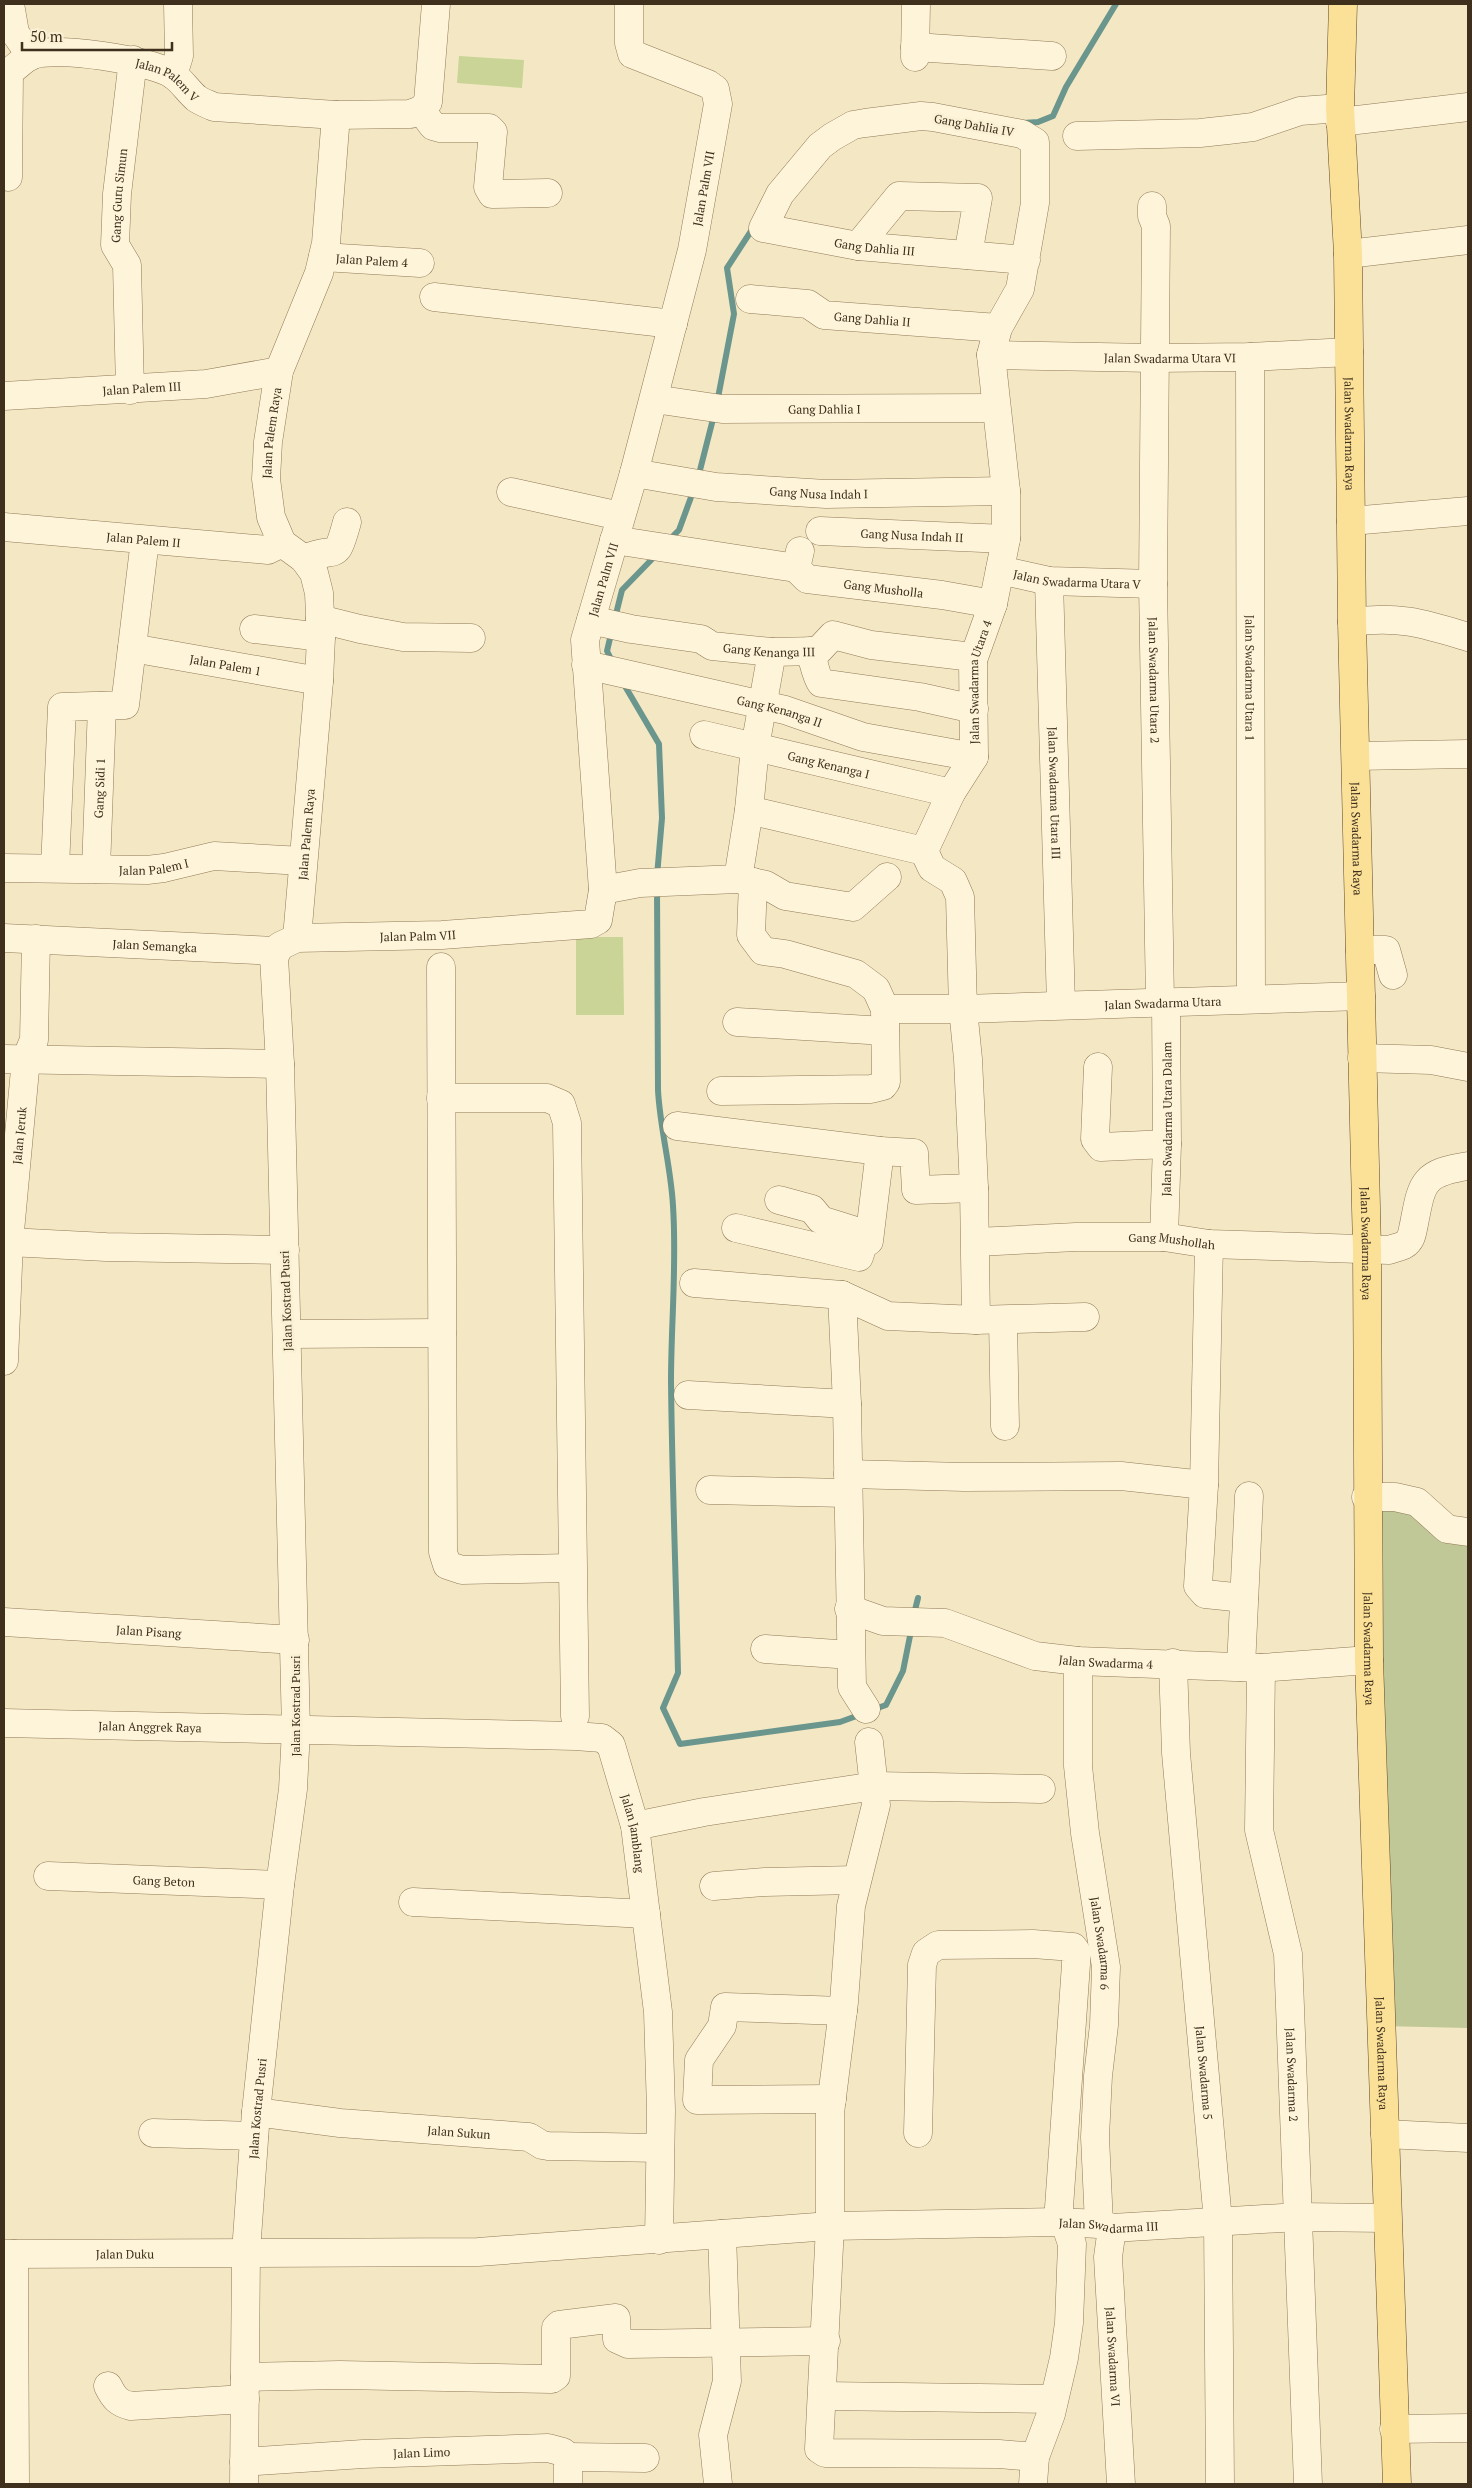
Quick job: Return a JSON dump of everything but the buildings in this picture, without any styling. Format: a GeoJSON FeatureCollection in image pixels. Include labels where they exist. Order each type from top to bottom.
{"type":"FeatureCollection","features":[{"type":"Feature","properties":{"kind":"main road","name":"Jalan Swadarma Raya"},"geometry":{"type":"LineString","coordinates":[[1343,4],[1340,115],[1348,254],[1352,622],[1367,1249],[1366,1497],[1369,1660],[1396,2484]]}},
{"type":"Feature","properties":{"kind":"street"},"geometry":{"type":"LineString","coordinates":[[10,4],[15,33],[31,56]]}},
{"type":"Feature","properties":{"kind":"street"},"geometry":{"type":"LineString","coordinates":[[173,74],[179,56],[178,4]]}},
{"type":"Feature","properties":{"kind":"street"},"geometry":{"type":"LineString","coordinates":[[336,115],[410,114],[421,110],[428,102],[430,92],[436,4]]}},
{"type":"Feature","properties":{"kind":"street","name":"Jalan Palm VII"},"geometry":{"type":"LineString","coordinates":[[286,944],[591,924],[598,920],[603,890],[602,668],[585,640],[596,622],[617,528],[634,473],[692,250],[718,104],[718,95],[708,84],[632,54],[629,44],[629,4]]}},
{"type":"Feature","properties":{"kind":"street"},"geometry":{"type":"LineString","coordinates":[[916,4],[915,52],[1052,56]]}},
{"type":"Feature","properties":{"kind":"street","name":"Jalan Palem V"},"geometry":{"type":"LineString","coordinates":[[6,74],[31,56],[51,52],[133,60],[173,74],[198,99],[214,107],[336,115]]}},
{"type":"Feature","properties":{"kind":"street","name":"Gang Guru Simun"},"geometry":{"type":"LineString","coordinates":[[130,390],[127,266],[115,245],[117,194],[133,60]]}},
{"type":"Feature","properties":{"kind":"street"},"geometry":{"type":"LineString","coordinates":[[6,74],[8,178]]}},
{"type":"Feature","properties":{"kind":"street"},"geometry":{"type":"LineString","coordinates":[[1077,136],[1209,132],[1253,127],[1300,111],[1340,115],[1468,107]]}},
{"type":"Feature","properties":{"kind":"street"},"geometry":{"type":"LineString","coordinates":[[421,110],[433,126],[440,128],[489,128],[493,132],[488,187],[492,194],[548,193]]}},
{"type":"Feature","properties":{"kind":"street","name":"Jalan Palem Raya"},"geometry":{"type":"LineString","coordinates":[[286,944],[302,862],[319,681],[319,593],[314,573],[304,559],[282,543],[271,517],[266,479],[268,442],[279,371],[319,273],[326,243],[336,115]]}},
{"type":"Feature","properties":{"kind":"street","name":"Gang Dahlia IV"},"geometry":{"type":"LineString","coordinates":[[780,194],[820,146],[853,125],[865,122],[921,116],[1022,134],[1035,142],[1035,203],[1026,260]]}},
{"type":"Feature","properties":{"kind":"street","name":"Gang Dahlia III"},"geometry":{"type":"LineString","coordinates":[[780,194],[763,228],[858,246],[1026,260]]}},
{"type":"Feature","properties":{"kind":"street"},"geometry":{"type":"LineString","coordinates":[[858,246],[899,196],[978,198],[968,254]]}},
{"type":"Feature","properties":{"kind":"street","name":"Jalan Swadarma Utara 2"},"geometry":{"type":"LineString","coordinates":[[1152,206],[1152,216],[1156,226],[1153,584],[1163,1002]]}},
{"type":"Feature","properties":{"kind":"street"},"geometry":{"type":"LineString","coordinates":[[1348,254],[1468,240]]}},
{"type":"Feature","properties":{"kind":"street","name":"Jalan Palem 4"},"geometry":{"type":"LineString","coordinates":[[323,256],[420,263]]}},
{"type":"Feature","properties":{"kind":"street"},"geometry":{"type":"LineString","coordinates":[[1006,539],[1006,491],[991,356],[998,328],[1020,289],[1026,260]]}},
{"type":"Feature","properties":{"kind":"street"},"geometry":{"type":"LineString","coordinates":[[434,297],[673,324]]}},
{"type":"Feature","properties":{"kind":"street","name":"Gang Dahlia II"},"geometry":{"type":"LineString","coordinates":[[750,299],[808,304],[824,315],[998,328]]}},
{"type":"Feature","properties":{"kind":"street","name":"Jalan Swadarma Utara VI"},"geometry":{"type":"LineString","coordinates":[[991,356],[1250,358],[1349,352]]}},
{"type":"Feature","properties":{"kind":"street","name":"Jalan Swadarma Utara 1"},"geometry":{"type":"LineString","coordinates":[[1250,358],[1251,998]]}},
{"type":"Feature","properties":{"kind":"street","name":"Jalan Palem III"},"geometry":{"type":"LineString","coordinates":[[4,396],[206,384],[279,371]]}},
{"type":"Feature","properties":{"kind":"street","name":"Gang Dahlia I"},"geometry":{"type":"LineString","coordinates":[[654,398],[714,408],[996,408]]}},
{"type":"Feature","properties":{"kind":"street","name":"Gang Nusa Indah I"},"geometry":{"type":"LineString","coordinates":[[634,473],[716,486],[826,494],[1006,491]]}},
{"type":"Feature","properties":{"kind":"street"},"geometry":{"type":"LineString","coordinates":[[511,492],[617,528]]}},
{"type":"Feature","properties":{"kind":"street"},"geometry":{"type":"LineString","coordinates":[[1351,521],[1468,511]]}},
{"type":"Feature","properties":{"kind":"street"},"geometry":{"type":"LineString","coordinates":[[304,559],[315,554],[335,552],[340,548],[346,522]]}},
{"type":"Feature","properties":{"kind":"street","name":"Jalan Palem II"},"geometry":{"type":"LineString","coordinates":[[4,526],[268,550],[282,543]]}},
{"type":"Feature","properties":{"kind":"street","name":"Gang Musholla"},"geometry":{"type":"LineString","coordinates":[[617,528],[641,545],[798,559],[806,579],[942,595],[993,604]]}},
{"type":"Feature","properties":{"kind":"street","name":"Gang Nusa Indah II"},"geometry":{"type":"LineString","coordinates":[[820,531],[1006,539]]}},
{"type":"Feature","properties":{"kind":"street","name":"Jalan Swadarma Utara 4"},"geometry":{"type":"LineString","coordinates":[[924,851],[951,793],[974,757],[973,660],[993,604],[1006,539]]}},
{"type":"Feature","properties":{"kind":"street"},"geometry":{"type":"LineString","coordinates":[[55,868],[62,707],[125,705],[144,540]]}},
{"type":"Feature","properties":{"kind":"street","name":"Jalan Swadarma Utara V"},"geometry":{"type":"LineString","coordinates":[[1000,570],[1049,581],[1153,584]]}},
{"type":"Feature","properties":{"kind":"street","name":"Jalan Swadarma Utara III"},"geometry":{"type":"LineString","coordinates":[[1049,581],[1061,1005]]}},
{"type":"Feature","properties":{"kind":"street"},"geometry":{"type":"LineString","coordinates":[[1352,622],[1378,618],[1406,620],[1468,636]]}},
{"type":"Feature","properties":{"kind":"street","name":"Gang Kenanga III"},"geometry":{"type":"LineString","coordinates":[[596,622],[701,639],[712,646],[772,652],[818,651],[833,636],[871,645],[964,656],[973,660]]}},
{"type":"Feature","properties":{"kind":"street"},"geometry":{"type":"LineString","coordinates":[[254,630],[320,628],[360,630],[403,637],[471,638]]}},
{"type":"Feature","properties":{"kind":"street","name":"Jalan Palem 1"},"geometry":{"type":"LineString","coordinates":[[132,648],[319,681]]}},
{"type":"Feature","properties":{"kind":"street"},"geometry":{"type":"LineString","coordinates":[[810,651],[818,679],[821,683],[920,697],[974,709]]}},
{"type":"Feature","properties":{"kind":"street"},"geometry":{"type":"LineString","coordinates":[[721,1091],[871,1089],[883,1086],[886,1082],[885,1020],[876,988],[856,974],[785,954],[764,951],[757,945],[751,935],[746,881],[749,810],[754,747],[764,705],[772,652]]}},
{"type":"Feature","properties":{"kind":"street","name":"Gang Kenanga II"},"geometry":{"type":"LineString","coordinates":[[602,668],[785,710],[864,737],[974,757]]}},
{"type":"Feature","properties":{"kind":"street","name":"Gang Sidi 1"},"geometry":{"type":"LineString","coordinates":[[96,869],[102,706]]}},
{"type":"Feature","properties":{"kind":"street","name":"Gang Kenanga I"},"geometry":{"type":"LineString","coordinates":[[704,735],[951,793]]}},
{"type":"Feature","properties":{"kind":"street"},"geometry":{"type":"LineString","coordinates":[[1356,756],[1468,754]]}},
{"type":"Feature","properties":{"kind":"street"},"geometry":{"type":"LineString","coordinates":[[749,810],[924,851],[932,868],[953,881],[960,896],[963,1009],[968,1059],[976,1242],[1004,1426]]}},
{"type":"Feature","properties":{"kind":"street","name":"Jalan Palem I"},"geometry":{"type":"LineString","coordinates":[[4,868],[164,868],[214,856],[302,862]]}},
{"type":"Feature","properties":{"kind":"street"},"geometry":{"type":"LineString","coordinates":[[603,890],[640,883],[746,881],[766,885],[785,896],[853,907],[887,877]]}},
{"type":"Feature","properties":{"kind":"street","name":"Jalan Semangka"},"geometry":{"type":"LineString","coordinates":[[4,938],[286,944]]}},
{"type":"Feature","properties":{"kind":"street"},"geometry":{"type":"LineString","coordinates":[[15,1059],[34,1040],[36,939]]}},
{"type":"Feature","properties":{"kind":"street","name":"Jalan Kostrad Pusri"},"geometry":{"type":"LineString","coordinates":[[244,2473],[246,2252],[255,2124],[280,1885],[293,1789],[296,1730],[280,1064],[274,963],[286,944]]}},
{"type":"Feature","properties":{"kind":"street"},"geometry":{"type":"LineString","coordinates":[[1360,950],[1386,950],[1393,975]]}},
{"type":"Feature","properties":{"kind":"street"},"geometry":{"type":"LineString","coordinates":[[441,967],[443,1552],[447,1565],[462,1570],[571,1568]]}},
{"type":"Feature","properties":{"kind":"street","name":"Jalan Swadarma Utara"},"geometry":{"type":"LineString","coordinates":[[737,1022],[885,1020],[963,1009],[1251,998],[1361,996]]}},
{"type":"Feature","properties":{"kind":"street","name":"Jalan Swadarma Utara Dalam"},"geometry":{"type":"LineString","coordinates":[[1163,1002],[1167,1144],[1164,1237]]}},
{"type":"Feature","properties":{"kind":"street"},"geometry":{"type":"LineString","coordinates":[[15,1059],[280,1064]]}},
{"type":"Feature","properties":{"kind":"street","name":"Jalan Jeruk"},"geometry":{"type":"LineString","coordinates":[[4,1361],[15,1059]]}},
{"type":"Feature","properties":{"kind":"street"},"geometry":{"type":"LineString","coordinates":[[1362,1064],[1413,1071],[1468,1067]]}},
{"type":"Feature","properties":{"kind":"street"},"geometry":{"type":"LineString","coordinates":[[1098,1067],[1095,1139],[1101,1147],[1167,1144]]}},
{"type":"Feature","properties":{"kind":"street"},"geometry":{"type":"LineString","coordinates":[[441,1098],[547,1098],[562,1104],[567,1123],[571,1568],[575,1716]]}},
{"type":"Feature","properties":{"kind":"street"},"geometry":{"type":"LineString","coordinates":[[677,1126],[880,1151],[914,1153],[916,1190],[974,1188]]}},
{"type":"Feature","properties":{"kind":"street"},"geometry":{"type":"LineString","coordinates":[[736,1228],[857,1257],[860,1256],[863,1245],[868,1242],[880,1151]]}},
{"type":"Feature","properties":{"kind":"street","name":"Gang Mushollah"},"geometry":{"type":"LineString","coordinates":[[976,1242],[1076,1237],[1164,1237],[1209,1244],[1389,1250],[1403,1246],[1411,1238],[1421,1189],[1430,1178],[1451,1168],[1468,1166]]}},
{"type":"Feature","properties":{"kind":"street"},"geometry":{"type":"LineString","coordinates":[[779,1200],[812,1209],[821,1220],[869,1235]]}},
{"type":"Feature","properties":{"kind":"street"},"geometry":{"type":"LineString","coordinates":[[9,1242],[106,1247],[285,1250]]}},
{"type":"Feature","properties":{"kind":"street"},"geometry":{"type":"LineString","coordinates":[[1209,1244],[1204,1484],[1199,1590],[1204,1594],[1244,1598]]}},
{"type":"Feature","properties":{"kind":"street"},"geometry":{"type":"LineString","coordinates":[[694,1283],[842,1295],[888,1316],[989,1321],[1085,1318]]}},
{"type":"Feature","properties":{"kind":"street"},"geometry":{"type":"LineString","coordinates":[[842,1295],[847,1404],[849,1609],[852,1687],[866,1709]]}},
{"type":"Feature","properties":{"kind":"street"},"geometry":{"type":"LineString","coordinates":[[287,1334],[442,1333]]}},
{"type":"Feature","properties":{"kind":"street"},"geometry":{"type":"LineString","coordinates":[[688,1395],[847,1404]]}},
{"type":"Feature","properties":{"kind":"street"},"geometry":{"type":"LineString","coordinates":[[710,1490],[964,1477],[1121,1476],[1204,1484]]}},
{"type":"Feature","properties":{"kind":"street","name":"Jalan Swadarma 2"},"geometry":{"type":"LineString","coordinates":[[1249,1496],[1244,1598],[1251,1667],[1258,1830],[1288,1954],[1308,2484]]}},
{"type":"Feature","properties":{"kind":"street"},"geometry":{"type":"LineString","coordinates":[[1366,1497],[1395,1497],[1417,1502],[1447,1529],[1468,1532]]}},
{"type":"Feature","properties":{"kind":"street","name":"Jalan Swadarma 4"},"geometry":{"type":"LineString","coordinates":[[849,1609],[883,1620],[945,1623],[1035,1656],[1078,1661],[1251,1667],[1369,1660]]}},
{"type":"Feature","properties":{"kind":"street","name":"Jalan Pisang"},"geometry":{"type":"LineString","coordinates":[[4,1622],[295,1640]]}},
{"type":"Feature","properties":{"kind":"street"},"geometry":{"type":"LineString","coordinates":[[765,1649],[851,1655]]}},
{"type":"Feature","properties":{"kind":"street","name":"Jalan Swadarma 6"},"geometry":{"type":"LineString","coordinates":[[1078,1661],[1078,1766],[1085,1833],[1106,1967],[1104,2025],[1098,2076],[1095,2138],[1082,2224]]}},
{"type":"Feature","properties":{"kind":"street","name":"Jalan Swadarma 5"},"geometry":{"type":"LineString","coordinates":[[1173,1663],[1176,1753],[1218,2221],[1220,2484]]}},
{"type":"Feature","properties":{"kind":"street","name":"Jalan Anggrek Raya"},"geometry":{"type":"LineString","coordinates":[[4,1723],[296,1730]]}},
{"type":"Feature","properties":{"kind":"street","name":"Jalan Jamblang"},"geometry":{"type":"LineString","coordinates":[[296,1730],[602,1738],[612,1745],[635,1826],[658,2012],[660,2240]]}},
{"type":"Feature","properties":{"kind":"street"},"geometry":{"type":"LineString","coordinates":[[869,1742],[875,1786],[874,1817],[850,1906],[843,2011],[830,2113],[830,2226],[826,2341],[819,2446],[822,2453],[999,2454],[1035,2457]]}},
{"type":"Feature","properties":{"kind":"street"},"geometry":{"type":"LineString","coordinates":[[635,1826],[697,1813],[875,1786],[1041,1789]]}},
{"type":"Feature","properties":{"kind":"street","name":"Gang Beton"},"geometry":{"type":"LineString","coordinates":[[48,1876],[280,1885]]}},
{"type":"Feature","properties":{"kind":"street"},"geometry":{"type":"LineString","coordinates":[[714,1886],[765,1882],[856,1880]]}},
{"type":"Feature","properties":{"kind":"street"},"geometry":{"type":"LineString","coordinates":[[413,1902],[646,1914]]}},
{"type":"Feature","properties":{"kind":"street"},"geometry":{"type":"LineString","coordinates":[[918,2133],[922,1965],[926,1954],[938,1945],[1033,1944],[1073,1947],[1076,1964],[1082,2224],[1072,2244],[1069,2323],[1064,2358],[1051,2414],[1035,2457],[1033,2484]]}},
{"type":"Feature","properties":{"kind":"street"},"geometry":{"type":"LineString","coordinates":[[832,2099],[697,2100],[698,2060],[722,2026],[725,2007],[843,2011]]}},
{"type":"Feature","properties":{"kind":"street","name":"Jalan Sukun"},"geometry":{"type":"LineString","coordinates":[[153,2133],[255,2124],[340,2123],[529,2137],[542,2145],[548,2146],[660,2148]]}},
{"type":"Feature","properties":{"kind":"street"},"geometry":{"type":"LineString","coordinates":[[1385,2134],[1468,2138]]}},
{"type":"Feature","properties":{"kind":"street","name":"Jalan Swadarma III"},"geometry":{"type":"LineString","coordinates":[[660,2240],[830,2226],[1082,2224],[1298,2217],[1386,2218]]}},
{"type":"Feature","properties":{"kind":"street","name":"Jalan Swadarma VI"},"geometry":{"type":"LineString","coordinates":[[1082,2224],[1108,2257],[1121,2484]]}},
{"type":"Feature","properties":{"kind":"street"},"geometry":{"type":"LineString","coordinates":[[718,2484],[713,2435],[727,2381],[722,2234]]}},
{"type":"Feature","properties":{"kind":"street","name":"Jalan Duku"},"geometry":{"type":"LineString","coordinates":[[9,2254],[478,2252],[660,2240]]}},
{"type":"Feature","properties":{"kind":"street"},"geometry":{"type":"LineString","coordinates":[[9,2254],[15,2484]]}},
{"type":"Feature","properties":{"kind":"street"},"geometry":{"type":"LineString","coordinates":[[108,2386],[113,2397],[120,2404],[131,2406],[340,2375],[552,2379],[556,2376],[556,2328],[561,2324],[616,2318],[617,2339],[628,2344],[725,2341],[826,2341]]}},
{"type":"Feature","properties":{"kind":"street"},"geometry":{"type":"LineString","coordinates":[[822,2396],[1053,2399]]}},
{"type":"Feature","properties":{"kind":"street"},"geometry":{"type":"LineString","coordinates":[[1394,2429],[1468,2428]]}},
{"type":"Feature","properties":{"kind":"street","name":"Jalan Limo"},"geometry":{"type":"LineString","coordinates":[[244,2473],[364,2454],[548,2448],[564,2452],[568,2457]]}},
{"type":"Feature","properties":{"kind":"street"},"geometry":{"type":"LineString","coordinates":[[568,2484],[568,2457],[645,2458]]}},
{"type":"Feature","properties":{"kind":"green space"},"geometry":{"type":"Polygon","coordinates":[[[459,56],[524,60],[522,88],[457,83],[459,56]]]}},
{"type":"Feature","properties":{"kind":"green space"},"geometry":{"type":"Polygon","coordinates":[[[576,937],[623,937],[624,1015],[576,1015],[576,937]]]}},
{"type":"Feature","properties":{"kind":"green space"},"geometry":{"type":"Polygon","coordinates":[[[1366,1497],[1468,1532],[1468,2028],[1381,2026],[1366,1497]]]}},
{"type":"Feature","properties":{"kind":"waterway"},"geometry":{"type":"LineString","coordinates":[[1023,123],[1038,122],[1053,116],[1066,87],[1116,4]]}},
{"type":"Feature","properties":{"kind":"waterway"},"geometry":{"type":"LineString","coordinates":[[717,403],[734,314],[727,268],[755,225]]}},
{"type":"Feature","properties":{"kind":"waterway"},"geometry":{"type":"LineString","coordinates":[[698,478],[714,415]]}},
{"type":"Feature","properties":{"kind":"waterway"},"geometry":{"type":"LineString","coordinates":[[669,540],[679,530],[694,489]]}},
{"type":"Feature","properties":{"kind":"waterway"},"geometry":{"type":"LineString","coordinates":[[615,618],[622,590],[656,555]]}},
{"type":"Feature","properties":{"kind":"waterway"},"geometry":{"type":"LineString","coordinates":[[612,630],[607,651],[613,663]]}},
{"type":"Feature","properties":{"kind":"waterway"},"geometry":{"type":"LineString","coordinates":[[622,681],[659,744],[662,818],[657,876]]}},
{"type":"Feature","properties":{"kind":"waterway"},"geometry":{"type":"LineString","coordinates":[[657,888],[658,1090],[672,1191],[674,1228],[671,1381],[678,1673],[663,1708],[680,1744],[840,1722],[862,1714]]}},
{"type":"Feature","properties":{"kind":"waterway"},"geometry":{"type":"LineString","coordinates":[[914,1614],[918,1598]]}},
{"type":"Feature","properties":{"kind":"waterway"},"geometry":{"type":"LineString","coordinates":[[872,1710],[886,1705],[903,1671],[911,1631]]}}]}
